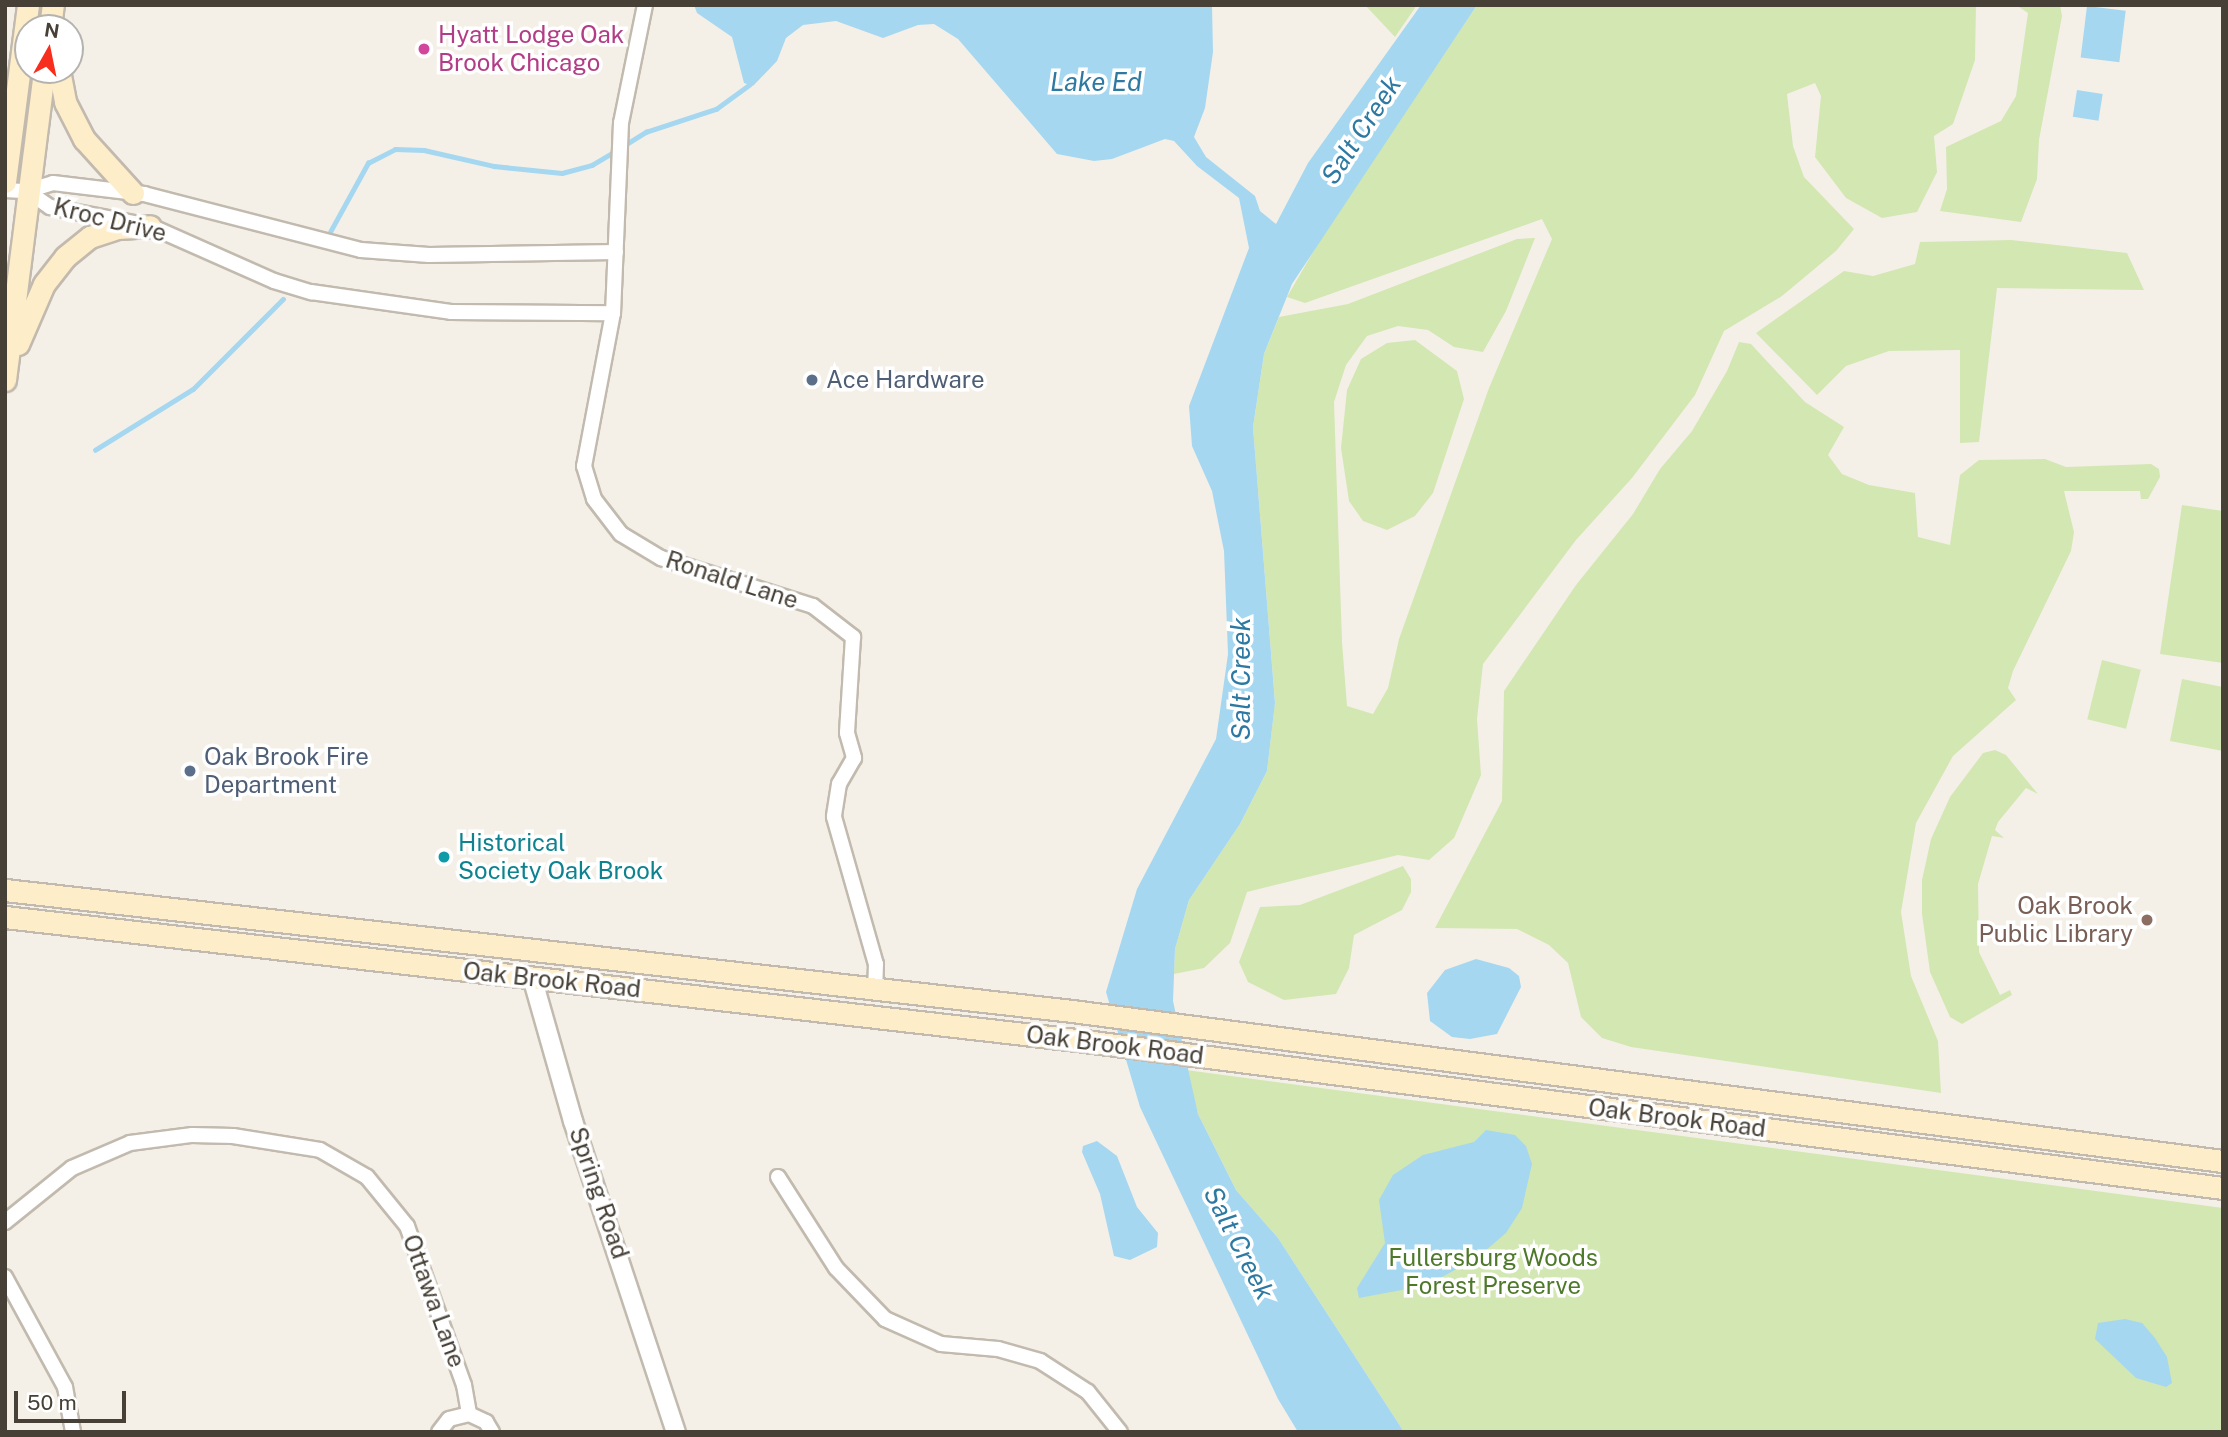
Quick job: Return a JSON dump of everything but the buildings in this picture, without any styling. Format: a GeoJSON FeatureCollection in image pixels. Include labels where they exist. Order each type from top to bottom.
{"type":"FeatureCollection","features":[{"type":"Feature","properties":{"kind":"main road"},"geometry":{"type":"LineString","coordinates":[[5,182],[28,5]]}},
{"type":"Feature","properties":{"kind":"main road"},"geometry":{"type":"LineString","coordinates":[[6,378],[42,84]]}},
{"type":"Feature","properties":{"kind":"main road"},"geometry":{"type":"LineString","coordinates":[[62,84],[65,102],[84,139],[133,193]]}},
{"type":"Feature","properties":{"kind":"main road"},"geometry":{"type":"LineString","coordinates":[[6,378],[44,284],[65,257],[90,237],[117,228],[150,226]]}},
{"type":"Feature","properties":{"kind":"main road","name":"Oak Brook Road"},"geometry":{"type":"LineString","coordinates":[[8,889],[532,952],[875,988],[1205,1027],[2223,1161]]}},
{"type":"Feature","properties":{"kind":"main road","name":"Oak Brook Road"},"geometry":{"type":"LineString","coordinates":[[5,917],[1077,1040],[2223,1188]]}},
{"type":"Feature","properties":{"kind":"street","name":"Ronald Lane"},"geometry":{"type":"LineString","coordinates":[[645,5],[619,137],[613,313],[584,466],[594,499],[621,534],[661,558],[813,606],[853,637],[847,733],[854,758],[839,784],[834,817],[876,964],[875,988]]}},
{"type":"Feature","properties":{"kind":"street","name":"Kroc Drive"},"geometry":{"type":"LineString","coordinates":[[27,191],[53,183],[133,193],[361,250],[429,255],[616,252]]}},
{"type":"Feature","properties":{"kind":"street"},"geometry":{"type":"LineString","coordinates":[[5,190],[27,191]]}},
{"type":"Feature","properties":{"kind":"street","name":"Kroc Drive"},"geometry":{"type":"LineString","coordinates":[[27,191],[50,207],[150,226],[274,281],[365,303],[451,312],[613,313]]}},
{"type":"Feature","properties":{"kind":"street","name":"Spring Road"},"geometry":{"type":"LineString","coordinates":[[532,952],[532,977],[573,1121],[676,1432]]}},
{"type":"Feature","properties":{"kind":"street","name":"Ottawa Lane"},"geometry":{"type":"LineString","coordinates":[[5,1222],[72,1168],[130,1143],[160,1137],[233,1136],[320,1150],[367,1177],[407,1226],[464,1385],[469,1414]]}},
{"type":"Feature","properties":{"kind":"street"},"geometry":{"type":"LineString","coordinates":[[778,1177],[836,1268],[885,1319],[941,1344],[998,1349],[1040,1361],[1088,1392],[1120,1432]]}},
{"type":"Feature","properties":{"kind":"street"},"geometry":{"type":"LineString","coordinates":[[5,1277],[65,1387],[72,1432]]}},
{"type":"Feature","properties":{"kind":"street"},"geometry":{"type":"LineString","coordinates":[[439,1432],[449,1419],[469,1414],[486,1422],[492,1432]]}},
{"type":"Feature","properties":{"kind":"green space"},"geometry":{"type":"Polygon","coordinates":[[[1365,5],[1417,5],[1395,37],[1365,5]]]}},
{"type":"Feature","properties":{"kind":"green space"},"geometry":{"type":"Polygon","coordinates":[[[1477,5],[1976,5],[1975,60],[1953,124],[1934,136],[1937,172],[1917,212],[1882,218],[1846,198],[1815,157],[1821,96],[1815,83],[1787,94],[1793,146],[1804,177],[1854,229],[1836,251],[1782,296],[1724,331],[1695,395],[1632,478],[1576,540],[1483,664],[1477,719],[1481,775],[1454,838],[1429,860],[1398,855],[1247,892],[1230,943],[1204,968],[1174,974],[1175,949],[1189,900],[1240,824],[1267,771],[1275,702],[1253,427],[1264,354],[1279,317],[1348,304],[1517,239],[1535,238],[1506,311],[1483,352],[1454,347],[1428,330],[1398,326],[1367,336],[1346,365],[1334,402],[1342,642],[1347,706],[1373,714],[1388,688],[1399,639],[1489,388],[1552,239],[1542,219],[1305,303],[1287,297],[1327,228],[1477,5]]]}},
{"type":"Feature","properties":{"kind":"green space"},"geometry":{"type":"Polygon","coordinates":[[[2016,5],[2060,5],[2062,16],[2039,140],[2037,179],[2021,222],[1940,211],[1947,189],[1946,147],[2001,121],[2016,96],[2028,13],[2016,5]]]}},
{"type":"Feature","properties":{"kind":"green space"},"geometry":{"type":"Polygon","coordinates":[[[2011,240],[2127,253],[2144,290],[1997,288],[1979,442],[1960,443],[1960,350],[1889,351],[1846,366],[1817,395],[1756,333],[1844,271],[1873,276],[1915,264],[1920,242],[2011,240]]]}},
{"type":"Feature","properties":{"kind":"green space"},"geometry":{"type":"Polygon","coordinates":[[[1415,340],[1457,371],[1464,399],[1433,493],[1415,516],[1387,530],[1363,521],[1349,501],[1341,448],[1347,390],[1361,359],[1387,343],[1415,340]]]}},
{"type":"Feature","properties":{"kind":"green space"},"geometry":{"type":"Polygon","coordinates":[[[1739,342],[1751,344],[1805,402],[1844,427],[1828,455],[1842,474],[1869,485],[1915,493],[1918,537],[1950,545],[1960,475],[1979,460],[2045,459],[2066,467],[2151,464],[2159,469],[2160,477],[2148,499],[2141,499],[2140,491],[2064,491],[2074,532],[2071,551],[2013,671],[2008,688],[2016,700],[1953,756],[1916,823],[1901,912],[1911,976],[1938,1041],[1941,1093],[1631,1047],[1602,1038],[1581,1017],[1568,963],[1549,945],[1517,929],[1435,928],[1502,801],[1504,691],[1576,585],[1633,514],[1660,469],[1692,431],[1727,371],[1739,342]]]}},
{"type":"Feature","properties":{"kind":"green space"},"geometry":{"type":"Polygon","coordinates":[[[2182,505],[2223,511],[2223,663],[2160,654],[2182,505]]]}},
{"type":"Feature","properties":{"kind":"green space"},"geometry":{"type":"Polygon","coordinates":[[[2102,660],[2141,670],[2126,729],[2087,719],[2102,660]]]}},
{"type":"Feature","properties":{"kind":"green space"},"geometry":{"type":"Polygon","coordinates":[[[2182,679],[2223,687],[2223,751],[2170,741],[2182,679]]]}},
{"type":"Feature","properties":{"kind":"green space"},"geometry":{"type":"Polygon","coordinates":[[[1995,750],[2006,755],[2038,794],[2026,788],[1998,822],[1995,830],[2004,838],[1992,836],[1978,884],[1979,952],[2000,995],[2010,990],[2012,995],[1962,1024],[1950,1017],[1930,972],[1922,914],[1922,880],[1931,839],[1950,797],[1983,753],[1995,750]]]}},
{"type":"Feature","properties":{"kind":"green space"},"geometry":{"type":"Polygon","coordinates":[[[1403,866],[1411,879],[1411,892],[1402,910],[1354,935],[1349,968],[1336,994],[1284,1000],[1248,982],[1239,962],[1260,907],[1300,905],[1403,866]]]}},
{"type":"Feature","properties":{"kind":"green space","name":"Fullersburg Woods Forest Preserve"},"geometry":{"type":"Polygon","coordinates":[[[1186,1070],[2223,1208],[2223,1432],[1404,1432],[1278,1238],[1236,1190],[1198,1114],[1186,1070]]]}},
{"type":"Feature","properties":{"kind":"water"},"geometry":{"type":"Polygon","coordinates":[[[694,5],[1212,5],[1213,52],[1205,108],[1194,137],[1206,157],[1255,196],[1260,211],[1276,224],[1308,163],[1421,5],[1477,5],[1292,284],[1264,354],[1253,427],[1275,703],[1267,771],[1240,824],[1189,900],[1175,949],[1173,1001],[1198,1114],[1236,1190],[1278,1238],[1404,1432],[1298,1432],[1278,1399],[1140,1107],[1106,992],[1137,889],[1216,739],[1228,654],[1224,551],[1212,491],[1192,446],[1189,406],[1249,248],[1239,198],[1197,166],[1174,141],[1165,139],[1112,159],[1094,161],[1057,154],[958,39],[934,24],[918,25],[883,38],[836,21],[803,25],[786,38],[777,61],[753,86],[744,83],[732,37],[697,13],[694,5]]]}},
{"type":"Feature","properties":{"kind":"water"},"geometry":{"type":"Polygon","coordinates":[[[2087,6],[2126,11],[2119,62],[2081,58],[2087,6]]]}},
{"type":"Feature","properties":{"kind":"water"},"geometry":{"type":"Polygon","coordinates":[[[2077,90],[2103,94],[2098,121],[2073,117],[2077,90]]]}},
{"type":"Feature","properties":{"kind":"water"},"geometry":{"type":"Polygon","coordinates":[[[1476,959],[1509,968],[1519,976],[1521,987],[1497,1034],[1470,1039],[1452,1037],[1430,1021],[1427,993],[1445,970],[1476,959]]]}},
{"type":"Feature","properties":{"kind":"water"},"geometry":{"type":"Polygon","coordinates":[[[1486,1130],[1515,1135],[1526,1146],[1532,1164],[1522,1208],[1506,1233],[1478,1257],[1444,1276],[1418,1287],[1359,1298],[1357,1288],[1385,1243],[1379,1200],[1393,1175],[1423,1155],[1474,1142],[1486,1130]]]}},
{"type":"Feature","properties":{"kind":"water"},"geometry":{"type":"Polygon","coordinates":[[[1097,1141],[1117,1156],[1137,1207],[1158,1233],[1157,1247],[1130,1260],[1114,1256],[1100,1194],[1082,1152],[1083,1146],[1097,1141]]]}},
{"type":"Feature","properties":{"kind":"water"},"geometry":{"type":"Polygon","coordinates":[[[2125,1319],[2142,1323],[2167,1357],[2172,1383],[2166,1387],[2136,1378],[2095,1339],[2098,1323],[2125,1319]]]}},
{"type":"Feature","properties":{"kind":"waterway"},"geometry":{"type":"LineString","coordinates":[[625,145],[646,132],[716,109],[749,85]]}},
{"type":"Feature","properties":{"kind":"waterway"},"geometry":{"type":"LineString","coordinates":[[330,232],[368,163],[395,149],[424,150],[494,166],[562,173],[592,165],[617,150]]}},
{"type":"Feature","properties":{"kind":"waterway"},"geometry":{"type":"LineString","coordinates":[[95,450],[193,389],[283,299]]}},
{"type":"Feature","properties":{"kind":"place","name":"Hyatt Lodge Oak Brook Chicago"},"geometry":{"type":"Point","coordinates":[424,49]}},
{"type":"Feature","properties":{"kind":"place","name":"Ace Hardware"},"geometry":{"type":"Point","coordinates":[812,380]}},
{"type":"Feature","properties":{"kind":"place","name":"Oak Brook Fire Department"},"geometry":{"type":"Point","coordinates":[190,771]}},
{"type":"Feature","properties":{"kind":"place","name":"Historical Society Oak Brook"},"geometry":{"type":"Point","coordinates":[444,857]}},
{"type":"Feature","properties":{"kind":"place","name":"Oak Brook Public Library"},"geometry":{"type":"Point","coordinates":[2147,920]}},
{"type":"Feature","properties":{"kind":"water label","name":"Lake Ed"},"geometry":{"type":"Point","coordinates":[1096,82]}},
{"type":"Feature","properties":{"kind":"water label","name":"Salt Creek"},"geometry":{"type":"Point","coordinates":[1361,130]}},
{"type":"Feature","properties":{"kind":"water label","name":"Salt Creek"},"geometry":{"type":"Point","coordinates":[1241,679]}},
{"type":"Feature","properties":{"kind":"water label","name":"Salt Creek"},"geometry":{"type":"Point","coordinates":[1239,1243]}}]}
